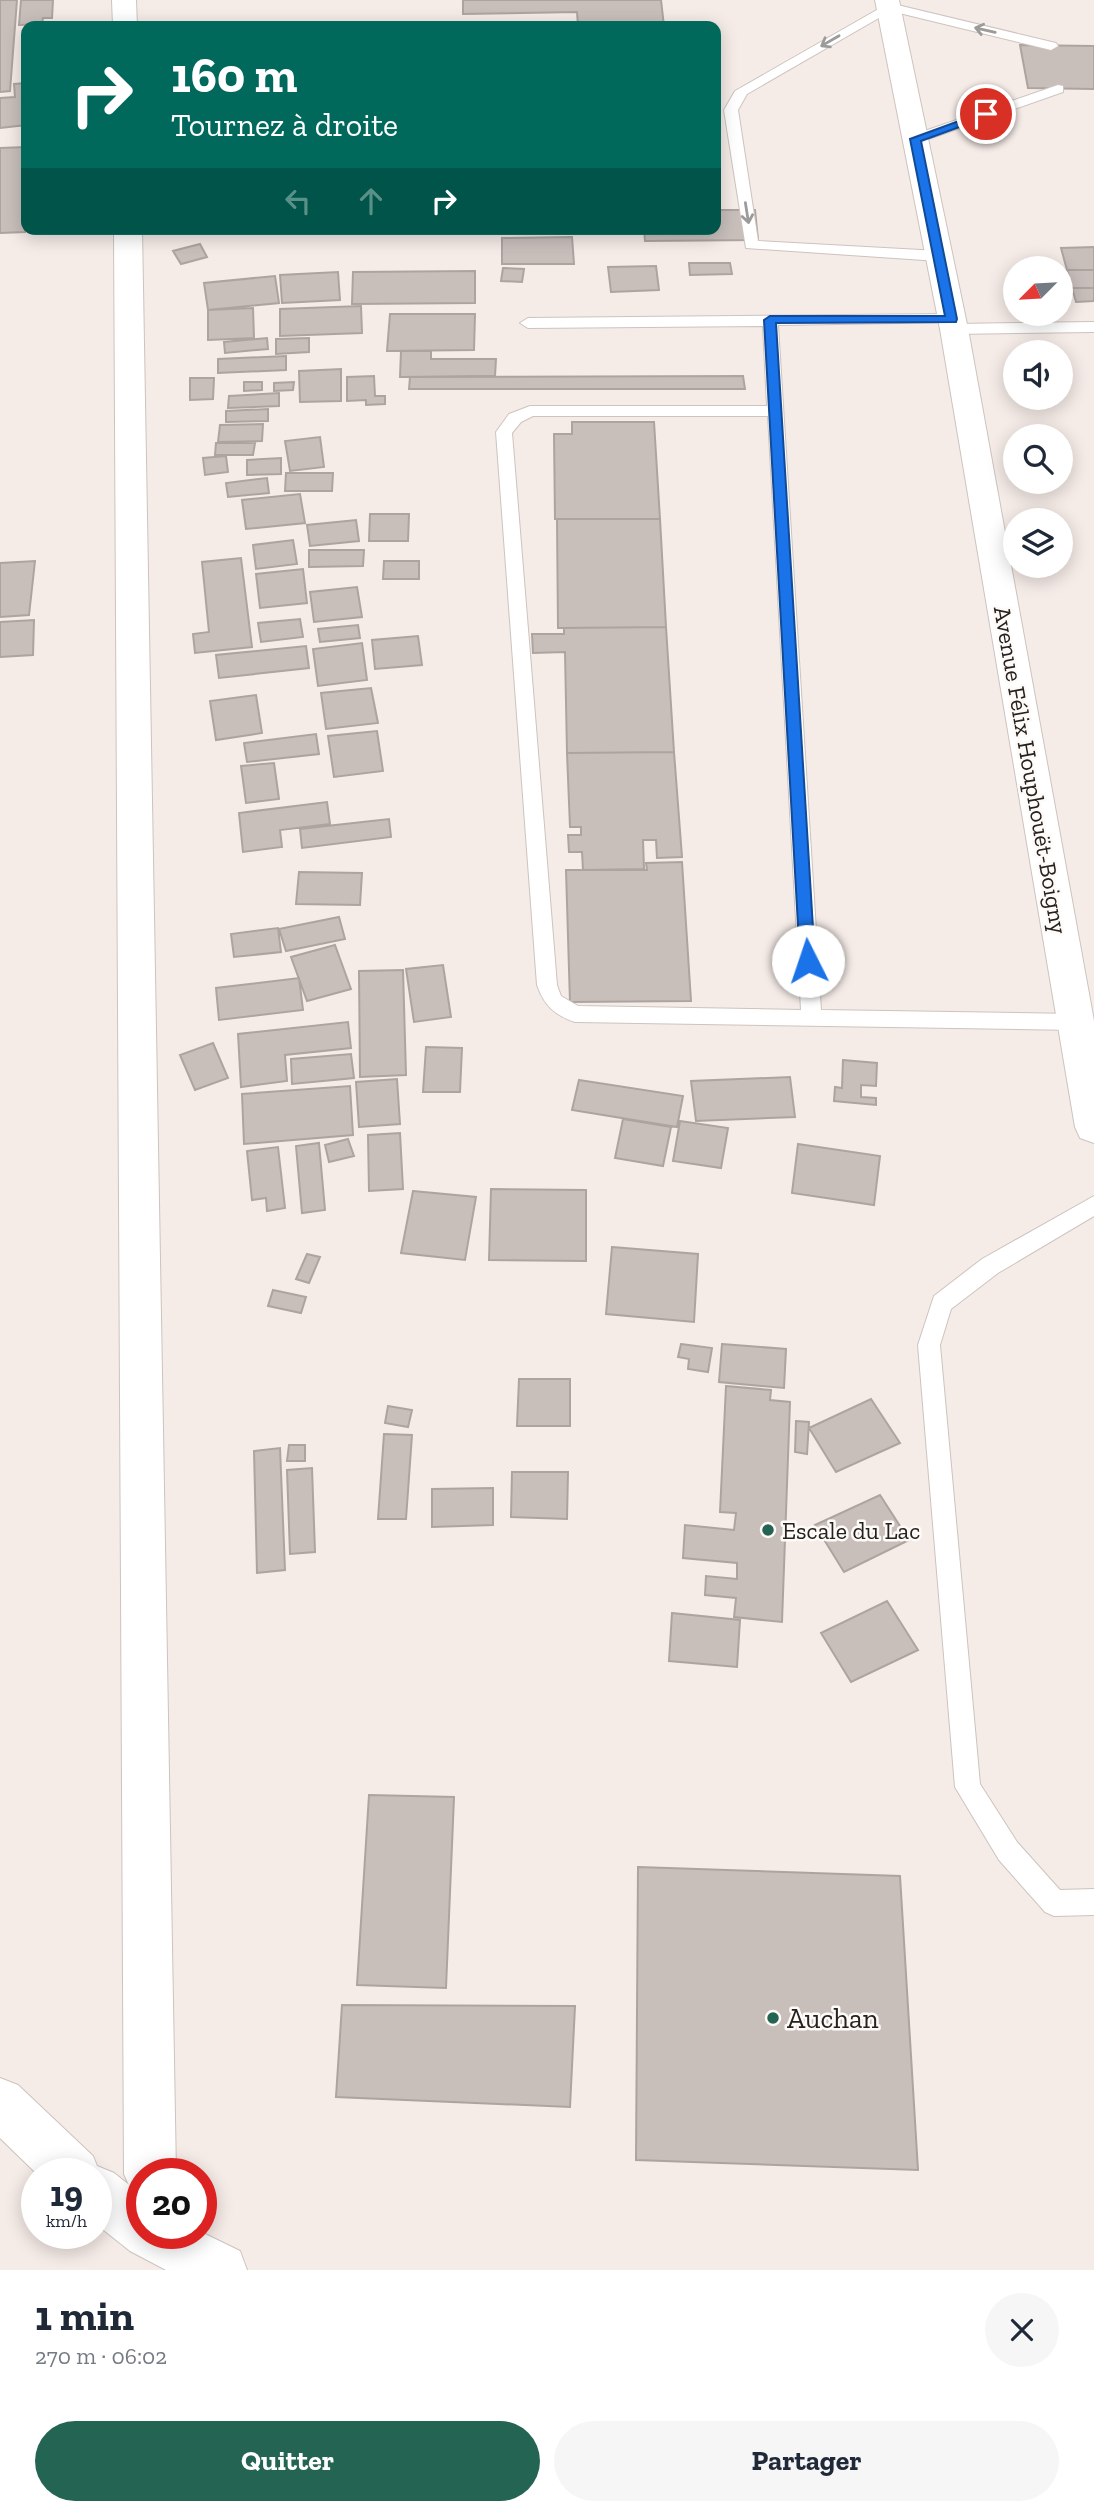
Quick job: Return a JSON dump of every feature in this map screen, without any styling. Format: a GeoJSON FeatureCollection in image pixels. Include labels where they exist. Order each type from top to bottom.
{"type":"FeatureCollection","features":[{"type":"Feature","properties":{"kind":"main road"},"geometry":{"type":"LineString","coordinates":[[124,0],[125,21]]}},
{"type":"Feature","properties":{"kind":"main road","name":"Avenue Félix Houphouët-Boigny"},"geometry":{"type":"LineString","coordinates":[[888,3],[953,324],[1092,1108]]}},
{"type":"Feature","properties":{"kind":"main road"},"geometry":{"type":"LineString","coordinates":[[128,235],[150,2158]]}},
{"type":"Feature","properties":{"kind":"main road"},"geometry":{"type":"LineString","coordinates":[[0,2103],[58,2158]]}},
{"type":"Feature","properties":{"kind":"main road"},"geometry":{"type":"LineString","coordinates":[[112,2204],[126,2215]]}},
{"type":"Feature","properties":{"kind":"main road"},"geometry":{"type":"LineString","coordinates":[[180,2249],[221,2270]]}},
{"type":"Feature","properties":{"kind":"lane"},"geometry":{"type":"LineString","coordinates":[[939,256],[751,245],[731,110],[742,91],[888,3],[1051,46]]}},
{"type":"Feature","properties":{"kind":"lane"},"geometry":{"type":"LineString","coordinates":[[915,139],[1058,89]]}},
{"type":"Feature","properties":{"kind":"lane"},"geometry":{"type":"LineString","coordinates":[[770,320],[811,1016]]}},
{"type":"Feature","properties":{"kind":"lane"},"geometry":{"type":"LineString","coordinates":[[528,323],[770,320],[1094,327]]}},
{"type":"Feature","properties":{"kind":"lane"},"geometry":{"type":"LineString","coordinates":[[775,411],[530,411],[515,418],[503,432],[547,985],[553,1001],[575,1014],[1076,1022]]}},
{"type":"Feature","properties":{"kind":"lane"},"geometry":{"type":"LineString","coordinates":[[1094,1205],[990,1266],[942,1303],[929,1345],[968,1787],[1008,1851],[1054,1903],[1094,1902]]}},
{"type":"Feature","properties":{"kind":"building"},"geometry":{"type":"Polygon","coordinates":[[[0,0],[17,0],[10,91],[0,92],[0,0]]]}},
{"type":"Feature","properties":{"kind":"building"},"geometry":{"type":"Polygon","coordinates":[[[21,0],[53,0],[52,18],[21,21],[19,25],[21,0]]]}},
{"type":"Feature","properties":{"kind":"building"},"geometry":{"type":"Polygon","coordinates":[[[463,0],[661,0],[663,21],[578,21],[577,12],[463,14],[463,0]]]}},
{"type":"Feature","properties":{"kind":"building"},"geometry":{"type":"Polygon","coordinates":[[[1020,45],[1094,46],[1094,89],[1028,88],[1020,45]]]}},
{"type":"Feature","properties":{"kind":"building"},"geometry":{"type":"Polygon","coordinates":[[[21,83],[21,126],[0,128],[0,98],[15,97],[14,84],[21,83]]]}},
{"type":"Feature","properties":{"kind":"building"},"geometry":{"type":"Polygon","coordinates":[[[21,147],[21,232],[0,233],[0,148],[21,147]]]}},
{"type":"Feature","properties":{"kind":"building"},"geometry":{"type":"Polygon","coordinates":[[[721,210],[755,210],[758,240],[645,241],[644,235],[721,235],[721,210]]]}},
{"type":"Feature","properties":{"kind":"building"},"geometry":{"type":"Polygon","coordinates":[[[572,237],[574,264],[502,264],[502,238],[572,237]]]}},
{"type":"Feature","properties":{"kind":"building"},"geometry":{"type":"Polygon","coordinates":[[[200,244],[207,257],[181,264],[173,251],[200,244]]]}},
{"type":"Feature","properties":{"kind":"building"},"geometry":{"type":"Polygon","coordinates":[[[1094,247],[1094,270],[1073,270],[1073,256],[1063,256],[1061,248],[1094,247]]]}},
{"type":"Feature","properties":{"kind":"building"},"geometry":{"type":"Polygon","coordinates":[[[689,263],[730,263],[732,274],[690,275],[689,263]]]}},
{"type":"Feature","properties":{"kind":"building"},"geometry":{"type":"Polygon","coordinates":[[[656,266],[659,290],[611,292],[608,267],[656,266]]]}},
{"type":"Feature","properties":{"kind":"building"},"geometry":{"type":"Polygon","coordinates":[[[503,268],[524,269],[522,282],[501,281],[503,268]]]}},
{"type":"Feature","properties":{"kind":"building"},"geometry":{"type":"Polygon","coordinates":[[[1073,270],[1094,270],[1094,288],[1073,288],[1073,270]]]}},
{"type":"Feature","properties":{"kind":"building"},"geometry":{"type":"Polygon","coordinates":[[[475,271],[475,303],[352,304],[353,272],[475,271]]]}},
{"type":"Feature","properties":{"kind":"building"},"geometry":{"type":"Polygon","coordinates":[[[338,272],[340,300],[282,303],[280,275],[338,272]]]}},
{"type":"Feature","properties":{"kind":"building"},"geometry":{"type":"Polygon","coordinates":[[[275,276],[279,303],[208,310],[204,283],[275,276]]]}},
{"type":"Feature","properties":{"kind":"building"},"geometry":{"type":"Polygon","coordinates":[[[1073,288],[1094,288],[1094,301],[1076,302],[1073,288]]]}},
{"type":"Feature","properties":{"kind":"building"},"geometry":{"type":"Polygon","coordinates":[[[361,306],[362,333],[280,336],[280,309],[361,306]]]}},
{"type":"Feature","properties":{"kind":"building"},"geometry":{"type":"Polygon","coordinates":[[[253,308],[254,338],[208,340],[208,310],[253,308]]]}},
{"type":"Feature","properties":{"kind":"building"},"geometry":{"type":"Polygon","coordinates":[[[390,314],[475,314],[474,350],[387,351],[390,314]]]}},
{"type":"Feature","properties":{"kind":"building"},"geometry":{"type":"Polygon","coordinates":[[[267,338],[268,349],[225,353],[224,342],[267,338]]]}},
{"type":"Feature","properties":{"kind":"building"},"geometry":{"type":"Polygon","coordinates":[[[309,338],[309,352],[276,354],[276,339],[309,338]]]}},
{"type":"Feature","properties":{"kind":"building"},"geometry":{"type":"Polygon","coordinates":[[[401,351],[431,351],[431,359],[496,359],[495,376],[400,377],[401,351]]]}},
{"type":"Feature","properties":{"kind":"building"},"geometry":{"type":"Polygon","coordinates":[[[286,356],[286,370],[218,373],[218,359],[286,356]]]}},
{"type":"Feature","properties":{"kind":"building"},"geometry":{"type":"Polygon","coordinates":[[[341,369],[341,401],[300,402],[299,371],[341,369]]]}},
{"type":"Feature","properties":{"kind":"building"},"geometry":{"type":"Polygon","coordinates":[[[374,376],[375,396],[385,396],[385,404],[366,405],[366,400],[347,401],[347,377],[374,376]]]}},
{"type":"Feature","properties":{"kind":"building"},"geometry":{"type":"Polygon","coordinates":[[[743,376],[745,389],[409,389],[410,377],[743,376]]]}},
{"type":"Feature","properties":{"kind":"building"},"geometry":{"type":"Polygon","coordinates":[[[190,378],[214,378],[213,399],[190,400],[190,378]]]}},
{"type":"Feature","properties":{"kind":"building"},"geometry":{"type":"Polygon","coordinates":[[[244,382],[262,382],[262,390],[244,391],[244,382]]]}},
{"type":"Feature","properties":{"kind":"building"},"geometry":{"type":"Polygon","coordinates":[[[294,382],[293,390],[274,391],[274,383],[294,382]]]}},
{"type":"Feature","properties":{"kind":"building"},"geometry":{"type":"Polygon","coordinates":[[[279,393],[279,406],[228,408],[229,396],[279,393]]]}},
{"type":"Feature","properties":{"kind":"building"},"geometry":{"type":"Polygon","coordinates":[[[268,409],[268,421],[226,422],[226,411],[268,409]]]}},
{"type":"Feature","properties":{"kind":"building"},"geometry":{"type":"Polygon","coordinates":[[[572,422],[654,422],[660,519],[555,519],[554,434],[572,434],[572,422]]]}},
{"type":"Feature","properties":{"kind":"building"},"geometry":{"type":"Polygon","coordinates":[[[263,424],[262,441],[218,442],[220,425],[263,424]]]}},
{"type":"Feature","properties":{"kind":"building"},"geometry":{"type":"Polygon","coordinates":[[[320,437],[324,467],[290,471],[285,441],[320,437]]]}},
{"type":"Feature","properties":{"kind":"building"},"geometry":{"type":"Polygon","coordinates":[[[216,443],[255,443],[253,455],[215,455],[216,443]]]}},
{"type":"Feature","properties":{"kind":"building"},"geometry":{"type":"Polygon","coordinates":[[[226,456],[228,472],[205,475],[203,458],[226,456]]]}},
{"type":"Feature","properties":{"kind":"building"},"geometry":{"type":"Polygon","coordinates":[[[281,458],[281,474],[247,475],[247,460],[281,458]]]}},
{"type":"Feature","properties":{"kind":"building"},"geometry":{"type":"Polygon","coordinates":[[[286,473],[333,473],[332,491],[285,491],[286,473]]]}},
{"type":"Feature","properties":{"kind":"building"},"geometry":{"type":"Polygon","coordinates":[[[267,478],[269,493],[228,497],[226,483],[267,478]]]}},
{"type":"Feature","properties":{"kind":"building"},"geometry":{"type":"Polygon","coordinates":[[[300,494],[305,523],[246,529],[242,500],[300,494]]]}},
{"type":"Feature","properties":{"kind":"building"},"geometry":{"type":"Polygon","coordinates":[[[370,514],[409,514],[408,541],[369,541],[370,514]]]}},
{"type":"Feature","properties":{"kind":"building"},"geometry":{"type":"Polygon","coordinates":[[[557,519],[660,519],[666,627],[558,628],[557,519]]]}},
{"type":"Feature","properties":{"kind":"building"},"geometry":{"type":"Polygon","coordinates":[[[356,520],[359,541],[310,546],[307,525],[356,520]]]}},
{"type":"Feature","properties":{"kind":"building"},"geometry":{"type":"Polygon","coordinates":[[[293,540],[297,564],[256,569],[253,545],[293,540]]]}},
{"type":"Feature","properties":{"kind":"building"},"geometry":{"type":"Polygon","coordinates":[[[309,550],[364,550],[363,566],[309,567],[309,550]]]}},
{"type":"Feature","properties":{"kind":"building"},"geometry":{"type":"Polygon","coordinates":[[[241,558],[252,647],[195,653],[193,634],[209,632],[202,562],[241,558]]]}},
{"type":"Feature","properties":{"kind":"building"},"geometry":{"type":"Polygon","coordinates":[[[35,561],[29,615],[0,617],[0,563],[35,561]]]}},
{"type":"Feature","properties":{"kind":"building"},"geometry":{"type":"Polygon","coordinates":[[[384,561],[419,561],[419,579],[383,579],[384,561]]]}},
{"type":"Feature","properties":{"kind":"building"},"geometry":{"type":"Polygon","coordinates":[[[303,569],[307,603],[260,608],[256,574],[303,569]]]}},
{"type":"Feature","properties":{"kind":"building"},"geometry":{"type":"Polygon","coordinates":[[[357,587],[362,617],[314,622],[310,592],[357,587]]]}},
{"type":"Feature","properties":{"kind":"building"},"geometry":{"type":"Polygon","coordinates":[[[300,619],[303,637],[261,642],[258,623],[300,619]]]}},
{"type":"Feature","properties":{"kind":"building"},"geometry":{"type":"Polygon","coordinates":[[[34,620],[33,655],[0,657],[0,622],[34,620]]]}},
{"type":"Feature","properties":{"kind":"building"},"geometry":{"type":"Polygon","coordinates":[[[358,625],[360,638],[320,642],[318,629],[358,625]]]}},
{"type":"Feature","properties":{"kind":"building"},"geometry":{"type":"Polygon","coordinates":[[[666,627],[674,752],[567,753],[565,652],[533,653],[532,634],[564,634],[564,628],[666,627]]]}},
{"type":"Feature","properties":{"kind":"building"},"geometry":{"type":"Polygon","coordinates":[[[418,636],[422,665],[375,669],[372,640],[418,636]]]}},
{"type":"Feature","properties":{"kind":"building"},"geometry":{"type":"Polygon","coordinates":[[[362,643],[367,680],[318,686],[313,649],[362,643]]]}},
{"type":"Feature","properties":{"kind":"building"},"geometry":{"type":"Polygon","coordinates":[[[306,646],[309,668],[219,678],[216,655],[306,646]]]}},
{"type":"Feature","properties":{"kind":"building"},"geometry":{"type":"Polygon","coordinates":[[[371,688],[378,723],[326,729],[321,693],[371,688]]]}},
{"type":"Feature","properties":{"kind":"building"},"geometry":{"type":"Polygon","coordinates":[[[256,695],[262,733],[216,740],[210,701],[256,695]]]}},
{"type":"Feature","properties":{"kind":"building"},"geometry":{"type":"Polygon","coordinates":[[[377,731],[383,771],[334,777],[328,736],[377,731]]]}},
{"type":"Feature","properties":{"kind":"building"},"geometry":{"type":"Polygon","coordinates":[[[316,734],[319,754],[247,762],[244,743],[316,734]]]}},
{"type":"Feature","properties":{"kind":"building"},"geometry":{"type":"Polygon","coordinates":[[[674,752],[682,857],[657,858],[656,840],[643,840],[644,869],[583,870],[582,852],[569,852],[568,835],[581,835],[581,827],[570,827],[567,753],[674,752]]]}},
{"type":"Feature","properties":{"kind":"building"},"geometry":{"type":"Polygon","coordinates":[[[274,763],[279,799],[246,803],[241,766],[274,763]]]}},
{"type":"Feature","properties":{"kind":"building"},"geometry":{"type":"Polygon","coordinates":[[[327,802],[330,824],[280,830],[282,847],[243,852],[239,813],[327,802]]]}},
{"type":"Feature","properties":{"kind":"building"},"geometry":{"type":"Polygon","coordinates":[[[389,819],[391,837],[302,848],[300,829],[389,819]]]}},
{"type":"Feature","properties":{"kind":"building"},"geometry":{"type":"Polygon","coordinates":[[[682,862],[691,1001],[570,1002],[566,870],[647,870],[646,863],[682,862]]]}},
{"type":"Feature","properties":{"kind":"building"},"geometry":{"type":"Polygon","coordinates":[[[299,872],[362,873],[360,905],[296,904],[299,872]]]}},
{"type":"Feature","properties":{"kind":"building"},"geometry":{"type":"Polygon","coordinates":[[[339,917],[345,939],[286,951],[279,929],[339,917]]]}},
{"type":"Feature","properties":{"kind":"building"},"geometry":{"type":"Polygon","coordinates":[[[278,928],[281,952],[234,957],[231,934],[278,928]]]}},
{"type":"Feature","properties":{"kind":"building"},"geometry":{"type":"Polygon","coordinates":[[[335,945],[351,989],[307,1001],[291,957],[335,945]]]}},
{"type":"Feature","properties":{"kind":"building"},"geometry":{"type":"Polygon","coordinates":[[[443,965],[451,1017],[414,1022],[406,969],[443,965]]]}},
{"type":"Feature","properties":{"kind":"building"},"geometry":{"type":"Polygon","coordinates":[[[403,970],[406,1075],[360,1077],[359,971],[403,970]]]}},
{"type":"Feature","properties":{"kind":"building"},"geometry":{"type":"Polygon","coordinates":[[[299,978],[303,1010],[219,1020],[216,988],[299,978]]]}},
{"type":"Feature","properties":{"kind":"building"},"geometry":{"type":"Polygon","coordinates":[[[348,1022],[351,1048],[285,1055],[287,1081],[241,1087],[238,1034],[348,1022]]]}},
{"type":"Feature","properties":{"kind":"building"},"geometry":{"type":"Polygon","coordinates":[[[213,1043],[228,1078],[195,1090],[180,1055],[213,1043]]]}},
{"type":"Feature","properties":{"kind":"building"},"geometry":{"type":"Polygon","coordinates":[[[426,1047],[462,1048],[460,1092],[423,1092],[426,1047]]]}},
{"type":"Feature","properties":{"kind":"building"},"geometry":{"type":"Polygon","coordinates":[[[351,1054],[354,1078],[292,1084],[291,1059],[351,1054]]]}},
{"type":"Feature","properties":{"kind":"building"},"geometry":{"type":"Polygon","coordinates":[[[843,1060],[877,1063],[876,1086],[861,1085],[861,1097],[876,1098],[876,1105],[834,1101],[835,1087],[842,1088],[843,1060]]]}},
{"type":"Feature","properties":{"kind":"building"},"geometry":{"type":"Polygon","coordinates":[[[790,1077],[795,1117],[696,1121],[691,1081],[790,1077]]]}},
{"type":"Feature","properties":{"kind":"building"},"geometry":{"type":"Polygon","coordinates":[[[397,1079],[400,1124],[359,1127],[356,1082],[397,1079]]]}},
{"type":"Feature","properties":{"kind":"building"},"geometry":{"type":"Polygon","coordinates":[[[579,1080],[683,1096],[677,1127],[572,1110],[579,1080]]]}},
{"type":"Feature","properties":{"kind":"building"},"geometry":{"type":"Polygon","coordinates":[[[350,1086],[353,1135],[244,1144],[242,1094],[350,1086]]]}},
{"type":"Feature","properties":{"kind":"building"},"geometry":{"type":"Polygon","coordinates":[[[623,1119],[671,1127],[663,1166],[615,1158],[623,1119]]]}},
{"type":"Feature","properties":{"kind":"building"},"geometry":{"type":"Polygon","coordinates":[[[680,1121],[728,1128],[721,1168],[673,1161],[680,1121]]]}},
{"type":"Feature","properties":{"kind":"building"},"geometry":{"type":"Polygon","coordinates":[[[400,1133],[403,1189],[369,1191],[368,1135],[400,1133]]]}},
{"type":"Feature","properties":{"kind":"building"},"geometry":{"type":"Polygon","coordinates":[[[348,1139],[354,1156],[329,1162],[325,1145],[348,1139]]]}},
{"type":"Feature","properties":{"kind":"building"},"geometry":{"type":"Polygon","coordinates":[[[319,1143],[325,1210],[302,1213],[296,1146],[319,1143]]]}},
{"type":"Feature","properties":{"kind":"building"},"geometry":{"type":"Polygon","coordinates":[[[798,1144],[880,1156],[874,1205],[792,1193],[798,1144]]]}},
{"type":"Feature","properties":{"kind":"building"},"geometry":{"type":"Polygon","coordinates":[[[278,1147],[285,1208],[267,1211],[266,1198],[252,1200],[247,1151],[278,1147]]]}},
{"type":"Feature","properties":{"kind":"building"},"geometry":{"type":"Polygon","coordinates":[[[491,1189],[586,1190],[586,1261],[489,1260],[491,1189]]]}},
{"type":"Feature","properties":{"kind":"building"},"geometry":{"type":"Polygon","coordinates":[[[413,1191],[476,1197],[465,1260],[401,1253],[413,1191]]]}},
{"type":"Feature","properties":{"kind":"building"},"geometry":{"type":"Polygon","coordinates":[[[612,1247],[698,1254],[694,1322],[606,1314],[612,1247]]]}},
{"type":"Feature","properties":{"kind":"building"},"geometry":{"type":"Polygon","coordinates":[[[307,1254],[320,1257],[309,1283],[296,1279],[307,1254]]]}},
{"type":"Feature","properties":{"kind":"building"},"geometry":{"type":"Polygon","coordinates":[[[273,1290],[306,1297],[301,1313],[268,1306],[273,1290]]]}},
{"type":"Feature","properties":{"kind":"building"},"geometry":{"type":"Polygon","coordinates":[[[681,1344],[712,1348],[708,1372],[688,1369],[689,1359],[678,1357],[681,1344]]]}},
{"type":"Feature","properties":{"kind":"building"},"geometry":{"type":"Polygon","coordinates":[[[722,1344],[786,1349],[784,1388],[719,1382],[722,1344]]]}},
{"type":"Feature","properties":{"kind":"building"},"geometry":{"type":"Polygon","coordinates":[[[519,1379],[570,1379],[570,1426],[517,1426],[519,1379]]]}},
{"type":"Feature","properties":{"kind":"building"},"geometry":{"type":"Polygon","coordinates":[[[726,1386],[771,1390],[770,1400],[790,1402],[782,1622],[734,1617],[736,1598],[705,1595],[706,1576],[737,1579],[737,1563],[683,1558],[685,1525],[734,1530],[736,1513],[720,1512],[726,1386]]]}},
{"type":"Feature","properties":{"kind":"building"},"geometry":{"type":"Polygon","coordinates":[[[871,1399],[900,1443],[836,1472],[809,1428],[871,1399]]]}},
{"type":"Feature","properties":{"kind":"building"},"geometry":{"type":"Polygon","coordinates":[[[388,1406],[412,1410],[408,1427],[385,1423],[388,1406]]]}},
{"type":"Feature","properties":{"kind":"building"},"geometry":{"type":"Polygon","coordinates":[[[796,1421],[809,1422],[807,1454],[795,1452],[796,1421]]]}},
{"type":"Feature","properties":{"kind":"building"},"geometry":{"type":"Polygon","coordinates":[[[384,1434],[412,1435],[406,1519],[378,1519],[384,1434]]]}},
{"type":"Feature","properties":{"kind":"building"},"geometry":{"type":"Polygon","coordinates":[[[289,1445],[305,1445],[305,1461],[287,1461],[289,1445]]]}},
{"type":"Feature","properties":{"kind":"building"},"geometry":{"type":"Polygon","coordinates":[[[280,1448],[285,1570],[257,1573],[254,1451],[280,1448]]]}},
{"type":"Feature","properties":{"kind":"building"},"geometry":{"type":"Polygon","coordinates":[[[312,1468],[315,1552],[290,1554],[287,1470],[312,1468]]]}},
{"type":"Feature","properties":{"kind":"building"},"geometry":{"type":"Polygon","coordinates":[[[512,1472],[568,1472],[567,1519],[511,1517],[512,1472]]]}},
{"type":"Feature","properties":{"kind":"building"},"geometry":{"type":"Polygon","coordinates":[[[493,1488],[493,1525],[432,1527],[432,1489],[493,1488]]]}},
{"type":"Feature","properties":{"kind":"building"},"geometry":{"type":"Polygon","coordinates":[[[880,1495],[909,1540],[844,1572],[815,1525],[880,1495]]]}},
{"type":"Feature","properties":{"kind":"building"},"geometry":{"type":"Polygon","coordinates":[[[887,1601],[918,1650],[851,1682],[821,1633],[887,1601]]]}},
{"type":"Feature","properties":{"kind":"building"},"geometry":{"type":"Polygon","coordinates":[[[672,1613],[740,1620],[737,1667],[669,1661],[672,1613]]]}},
{"type":"Feature","properties":{"kind":"building"},"geometry":{"type":"Polygon","coordinates":[[[369,1795],[454,1797],[446,1988],[357,1985],[369,1795]]]}},
{"type":"Feature","properties":{"kind":"building","name":"Auchan"},"geometry":{"type":"Polygon","coordinates":[[[638,1867],[900,1876],[918,2170],[636,2160],[638,1867]]]}},
{"type":"Feature","properties":{"kind":"building"},"geometry":{"type":"Polygon","coordinates":[[[342,2005],[575,2006],[570,2107],[336,2097],[342,2005]]]}},
{"type":"Feature","properties":{"kind":"place","name":"Escale du Lac"},"geometry":{"type":"Point","coordinates":[768,1530]}},
{"type":"Feature","properties":{"kind":"place","name":"Auchan"},"geometry":{"type":"Point","coordinates":[773,2018]}},
{"type":"Feature","properties":{"kind":"route"},"geometry":{"type":"LineString","coordinates":[[808,961],[770,320],[951,319],[915,139],[986,114]]}}]}
